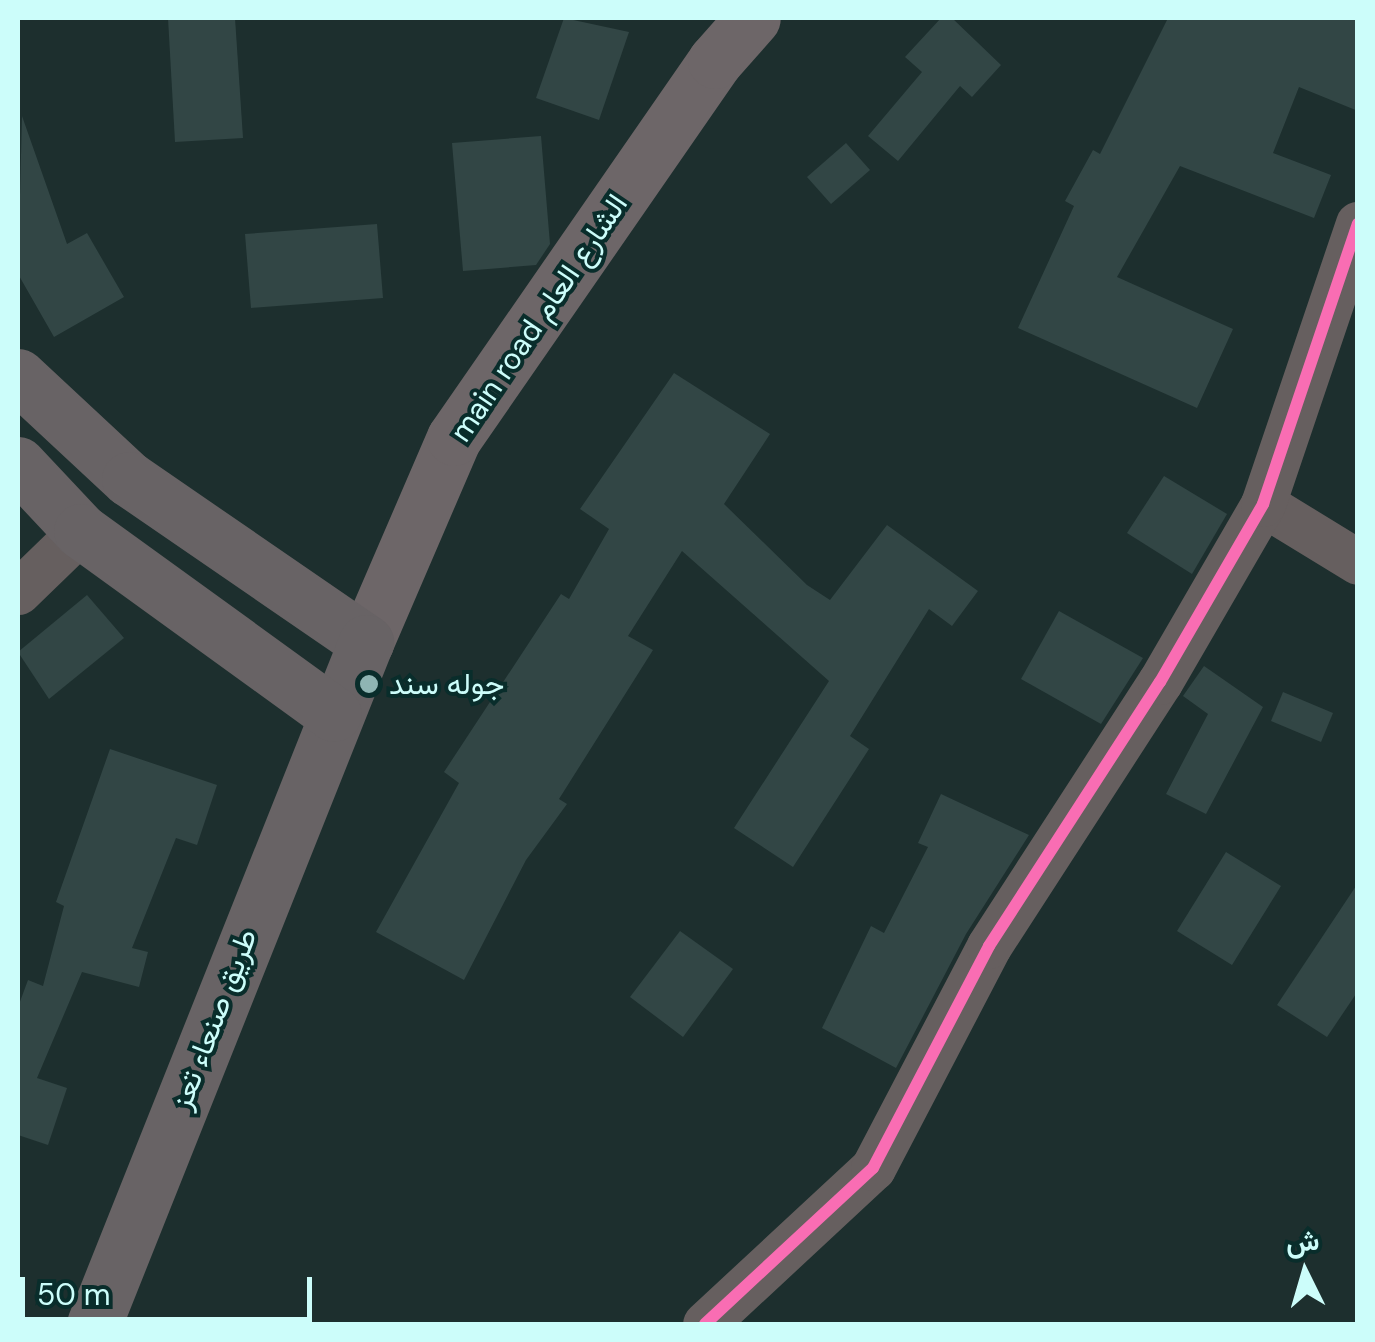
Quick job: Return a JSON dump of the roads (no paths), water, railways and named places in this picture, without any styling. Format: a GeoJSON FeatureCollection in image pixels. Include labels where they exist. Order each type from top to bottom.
{"type":"FeatureCollection","features":[{"type":"Feature","properties":{"kind":"highway"},"geometry":{"type":"LineString","coordinates":[[18,376],[129,479],[366,642]]}},
{"type":"Feature","properties":{"kind":"highway"},"geometry":{"type":"LineString","coordinates":[[18,464],[81,530],[334,714]]}},
{"type":"Feature","properties":{"kind":"highway","name":"طريق صنعاء تعز"},"geometry":{"type":"LineString","coordinates":[[94,1324],[334,714],[366,642]]}},
{"type":"Feature","properties":{"kind":"main road","name":"main road الشارع العام"},"geometry":{"type":"LineString","coordinates":[[366,642],[454,438],[715,60],[753,18]]}},
{"type":"Feature","properties":{"kind":"street"},"geometry":{"type":"LineString","coordinates":[[705,1324],[873,1168],[989,946],[1160,682],[1262,504],[1358,224]]}},
{"type":"Feature","properties":{"kind":"street"},"geometry":{"type":"LineString","coordinates":[[1262,504],[1358,562]]}},
{"type":"Feature","properties":{"kind":"street"},"geometry":{"type":"LineString","coordinates":[[18,592],[81,530]]}},
{"type":"Feature","properties":{"kind":"place","name":"جوله سند"},"geometry":{"type":"Point","coordinates":[369,684]}}]}
